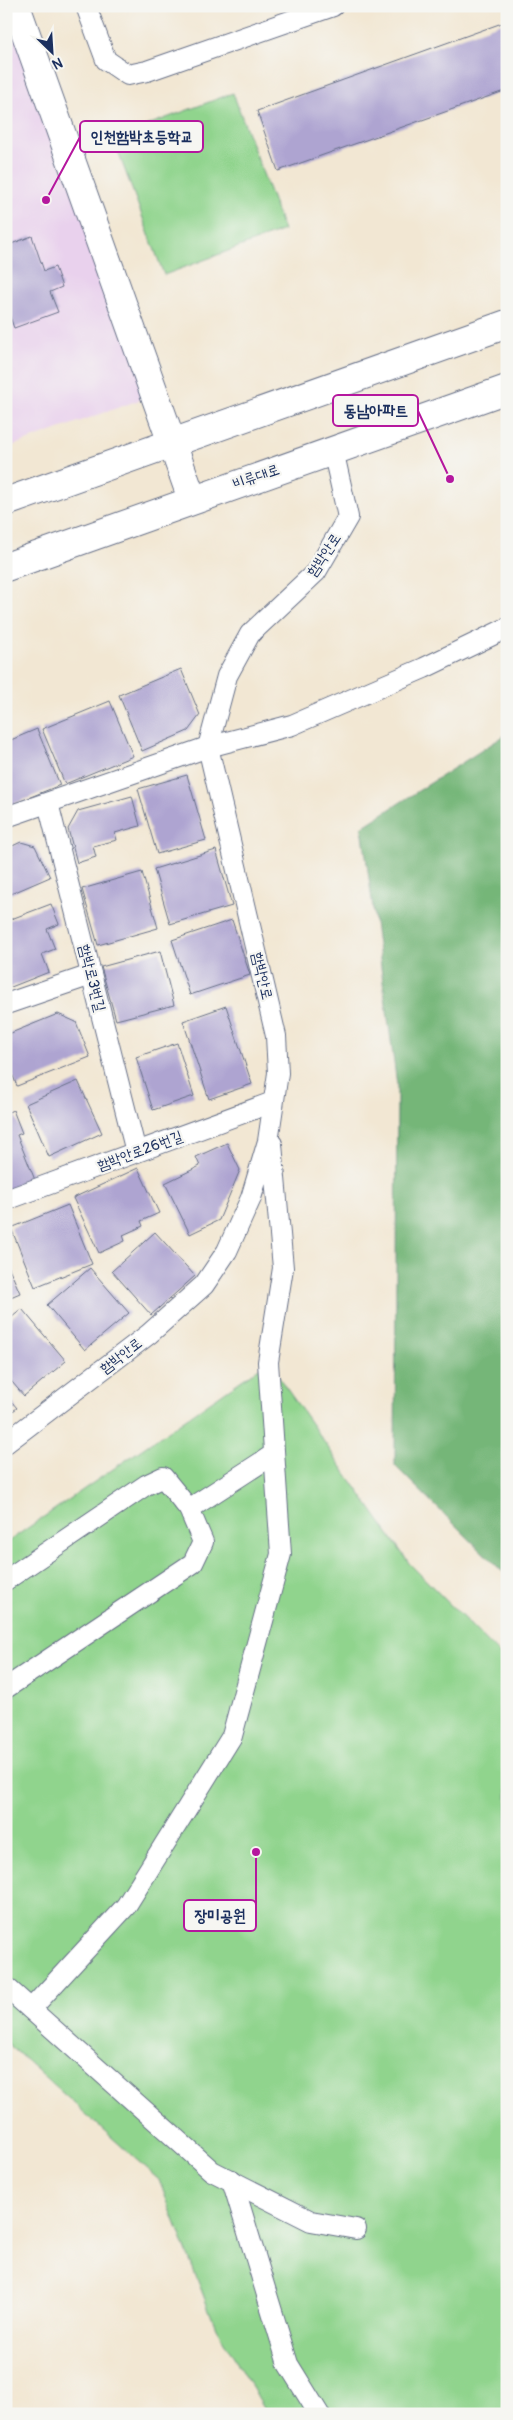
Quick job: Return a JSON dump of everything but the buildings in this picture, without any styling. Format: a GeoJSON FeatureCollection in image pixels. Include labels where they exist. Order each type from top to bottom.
{"type":"FeatureCollection","features":[{"type":"Feature","properties":{"kind":"main road"},"geometry":{"type":"LineString","coordinates":[[16,6],[192,499]]}},
{"type":"Feature","properties":{"kind":"main road"},"geometry":{"type":"LineString","coordinates":[[6,502],[507,324]]}},
{"type":"Feature","properties":{"kind":"main road","name":"비류대로"},"geometry":{"type":"LineString","coordinates":[[6,567],[192,499],[507,389]]}},
{"type":"Feature","properties":{"kind":"lane"},"geometry":{"type":"LineString","coordinates":[[86,6],[106,60],[128,75],[147,71],[332,6]]}},
{"type":"Feature","properties":{"kind":"lane","name":"함박안로"},"geometry":{"type":"LineString","coordinates":[[6,1443],[149,1334],[204,1285],[227,1252],[251,1198],[270,1127],[278,1073],[276,1036],[208,747],[227,676],[250,634],[316,572],[348,517],[333,450]]}},
{"type":"Feature","properties":{"kind":"lane"},"geometry":{"type":"LineString","coordinates":[[6,817],[208,747],[292,725],[424,668],[507,628]]}},
{"type":"Feature","properties":{"kind":"lane","name":"함박로3번길"},"geometry":{"type":"LineString","coordinates":[[48,803],[136,1152]]}},
{"type":"Feature","properties":{"kind":"lane"},"geometry":{"type":"LineString","coordinates":[[6,1004],[91,975]]}},
{"type":"Feature","properties":{"kind":"lane","name":"함박안로26번길"},"geometry":{"type":"LineString","coordinates":[[6,1200],[273,1102]]}},
{"type":"Feature","properties":{"kind":"lane"},"geometry":{"type":"LineString","coordinates":[[31,2009],[126,1906],[232,1736],[281,1554],[268,1362],[283,1268],[270,1127]]}},
{"type":"Feature","properties":{"kind":"lane"},"geometry":{"type":"LineString","coordinates":[[189,1509],[274,1454]]}},
{"type":"Feature","properties":{"kind":"lane"},"geometry":{"type":"LineString","coordinates":[[6,1580],[146,1485],[163,1477],[189,1509],[203,1542],[193,1563],[6,1688]]}},
{"type":"Feature","properties":{"kind":"lane"},"geometry":{"type":"LineString","coordinates":[[6,1987],[212,2172],[232,2180],[311,2221],[356,2229]]}},
{"type":"Feature","properties":{"kind":"lane"},"geometry":{"type":"LineString","coordinates":[[232,2180],[288,2364],[319,2414]]}},
{"type":"Feature","properties":{"kind":"shaded area"},"geometry":{"type":"Polygon","coordinates":[[[6,6],[156,394],[6,448],[6,6]]]}},
{"type":"Feature","properties":{"kind":"green space"},"geometry":{"type":"Polygon","coordinates":[[[233,93],[284,230],[164,275],[113,138],[233,93]]]}},
{"type":"Feature","properties":{"kind":"green space"},"geometry":{"type":"Polygon","coordinates":[[[507,734],[507,1576],[395,1466],[397,1085],[362,827],[507,734]]]}},
{"type":"Feature","properties":{"kind":"green space"},"geometry":{"type":"Polygon","coordinates":[[[268,1362],[409,1563],[507,1662],[507,2414],[268,2414],[216,2328],[159,2180],[6,2042],[6,1543],[268,1362]]]}},
{"type":"Feature","properties":{"kind":"place","name":"인천함박초등학교"},"geometry":{"type":"Point","coordinates":[46,200]}},
{"type":"Feature","properties":{"kind":"place","name":"동남아파트"},"geometry":{"type":"Point","coordinates":[450,479]}},
{"type":"Feature","properties":{"kind":"place","name":"장미공원"},"geometry":{"type":"Point","coordinates":[256,1852]}}]}
